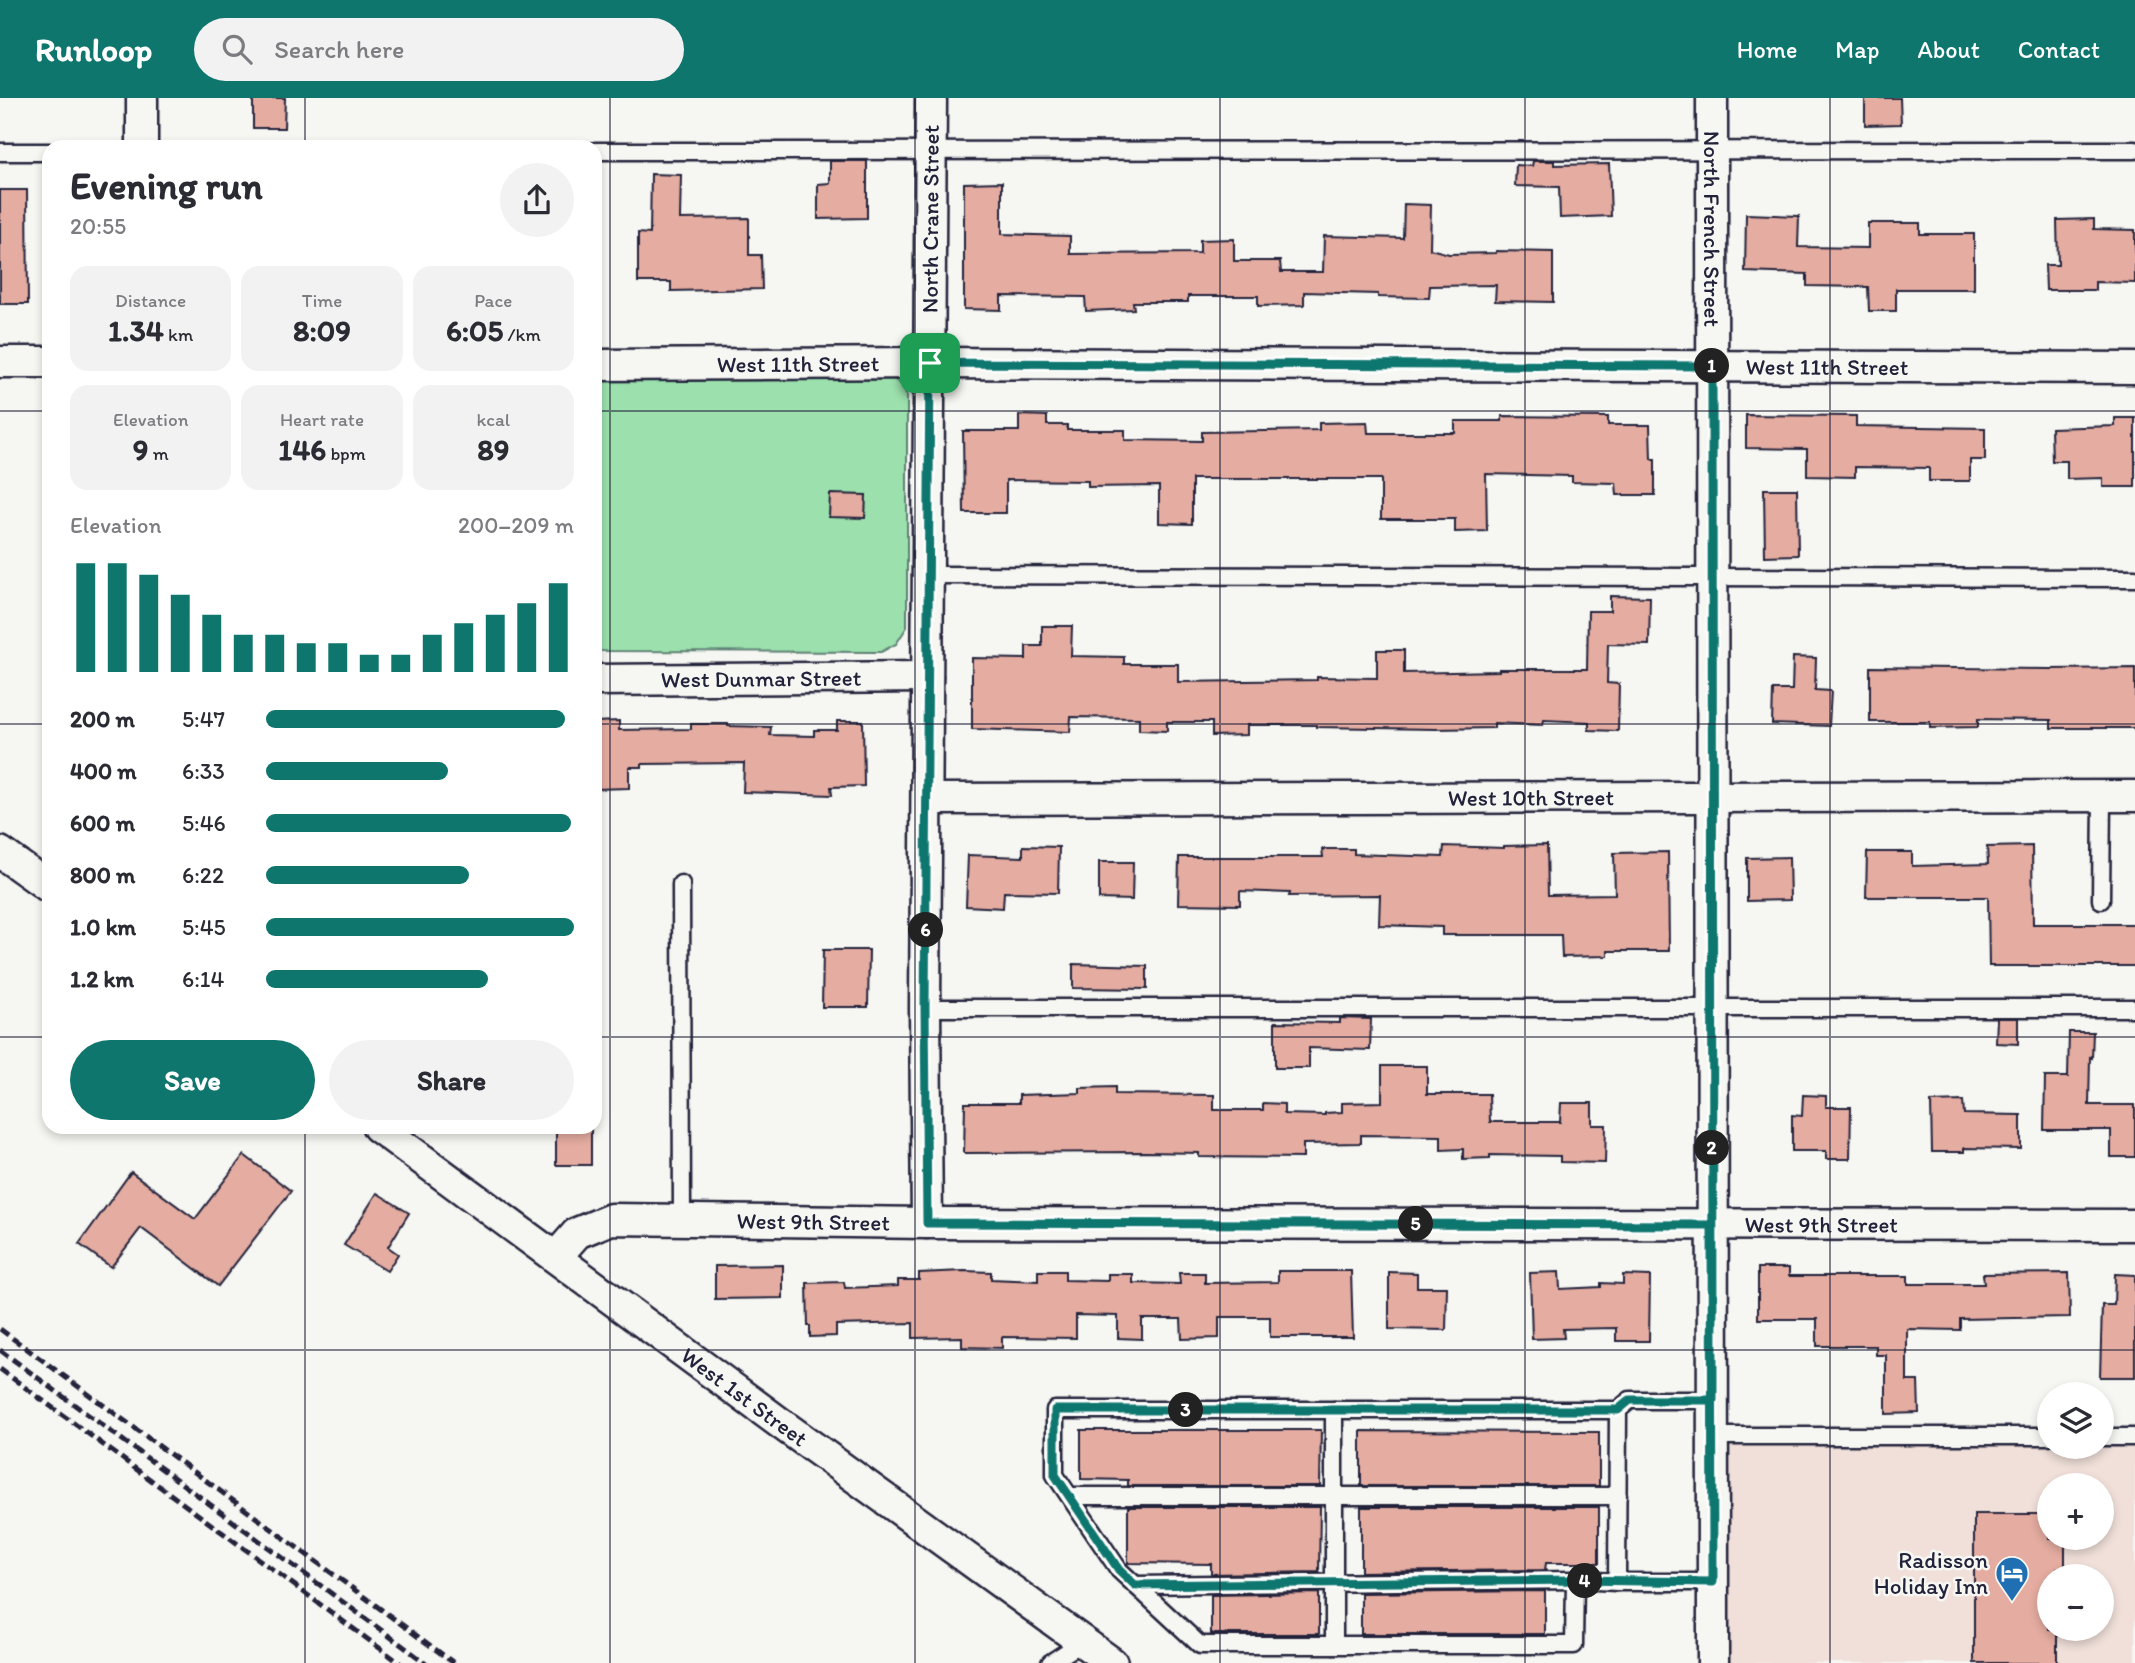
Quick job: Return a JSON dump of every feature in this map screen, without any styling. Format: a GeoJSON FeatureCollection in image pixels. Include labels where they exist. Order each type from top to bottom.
{"type":"FeatureCollection","features":[{"type":"Feature","properties":{"kind":"street"},"geometry":{"type":"LineString","coordinates":[[142,98],[142,140]]}},
{"type":"Feature","properties":{"kind":"street","name":"North Crane Street"},"geometry":{"type":"LineString","coordinates":[[927,1223],[925,1008],[931,98]]}},
{"type":"Feature","properties":{"kind":"street","name":"North French Street"},"geometry":{"type":"LineString","coordinates":[[1712,98],[1713,1663]]}},
{"type":"Feature","properties":{"kind":"street"},"geometry":{"type":"LineString","coordinates":[[0,362],[42,362]]}},
{"type":"Feature","properties":{"kind":"street","name":"West 11th Street"},"geometry":{"type":"LineString","coordinates":[[602,365],[930,363],[2135,368]]}},
{"type":"Feature","properties":{"kind":"street","name":"West Dunmar Street"},"geometry":{"type":"LineString","coordinates":[[602,680],[927,677]]}},
{"type":"Feature","properties":{"kind":"street","name":"West 10th Street"},"geometry":{"type":"LineString","coordinates":[[927,799],[2135,796]]}},
{"type":"Feature","properties":{"kind":"street"},"geometry":{"type":"LineString","coordinates":[[0,852],[42,882]]}},
{"type":"Feature","properties":{"kind":"street","name":"West 1st Street"},"geometry":{"type":"LineString","coordinates":[[388,1134],[1112,1663]]}},
{"type":"Feature","properties":{"kind":"street","name":"West 9th Street"},"geometry":{"type":"LineString","coordinates":[[556,1257],[577,1233],[611,1219],[927,1223],[2135,1225]]}},
{"type":"Feature","properties":{"kind":"lane"},"geometry":{"type":"LineString","coordinates":[[602,151],[2135,150]]}},
{"type":"Feature","properties":{"kind":"lane"},"geometry":{"type":"LineString","coordinates":[[0,152],[42,152]]}},
{"type":"Feature","properties":{"kind":"lane"},"geometry":{"type":"LineString","coordinates":[[928,575],[2135,578]]}},
{"type":"Feature","properties":{"kind":"lane"},"geometry":{"type":"LineString","coordinates":[[2101,900],[2102,797]]}},
{"type":"Feature","properties":{"kind":"lane"},"geometry":{"type":"LineString","coordinates":[[681,884],[682,1220]]}},
{"type":"Feature","properties":{"kind":"lane"},"geometry":{"type":"LineString","coordinates":[[925,1008],[2135,1008]]}},
{"type":"Feature","properties":{"kind":"lane"},"geometry":{"type":"LineString","coordinates":[[1575,1580],[1574,1645],[1200,1644],[1119,1570],[1055,1475],[1055,1410],[1618,1410],[1630,1400],[1713,1400]]}},
{"type":"Feature","properties":{"kind":"lane"},"geometry":{"type":"LineString","coordinates":[[1334,1410],[1334,1644]]}},
{"type":"Feature","properties":{"kind":"lane"},"geometry":{"type":"LineString","coordinates":[[1617,1582],[1618,1410]]}},
{"type":"Feature","properties":{"kind":"lane"},"geometry":{"type":"LineString","coordinates":[[1713,1436],[2037,1436]]}},
{"type":"Feature","properties":{"kind":"lane"},"geometry":{"type":"LineString","coordinates":[[2114,1437],[2135,1437]]}},
{"type":"Feature","properties":{"kind":"lane"},"geometry":{"type":"LineString","coordinates":[[1070,1496],[1618,1496]]}},
{"type":"Feature","properties":{"kind":"lane"},"geometry":{"type":"LineString","coordinates":[[1135,1585],[1575,1580],[1713,1582]]}},
{"type":"Feature","properties":{"kind":"lane"},"geometry":{"type":"LineString","coordinates":[[1050,1663],[1084,1642]]}},
{"type":"Feature","properties":{"kind":"shaded area"},"geometry":{"type":"Polygon","coordinates":[[[1726,1443],[2037,1444],[2037,1459],[2114,1459],[2114,1445],[2135,1445],[2135,1663],[1725,1663],[1726,1443]]]}},
{"type":"Feature","properties":{"kind":"green space"},"geometry":{"type":"Polygon","coordinates":[[[602,376],[889,376],[902,385],[907,396],[907,627],[896,644],[881,652],[602,651],[602,376]]]}},
{"type":"Feature","properties":{"kind":"building"},"geometry":{"type":"Polygon","coordinates":[[[253,98],[285,98],[284,128],[253,128],[253,98]]]}},
{"type":"Feature","properties":{"kind":"building"},"geometry":{"type":"Polygon","coordinates":[[[1865,98],[1900,98],[1901,124],[1865,125],[1865,98]]]}},
{"type":"Feature","properties":{"kind":"building"},"geometry":{"type":"Polygon","coordinates":[[[830,161],[867,161],[867,218],[818,219],[818,184],[830,183],[830,161]]]}},
{"type":"Feature","properties":{"kind":"building"},"geometry":{"type":"Polygon","coordinates":[[[1533,161],[1554,161],[1554,165],[1609,164],[1611,216],[1560,218],[1559,187],[1515,186],[1516,165],[1532,166],[1533,161]]]}},
{"type":"Feature","properties":{"kind":"building"},"geometry":{"type":"Polygon","coordinates":[[[651,174],[681,175],[680,219],[749,218],[749,255],[761,255],[762,289],[671,291],[671,282],[638,282],[638,233],[650,234],[651,174]]]}},
{"type":"Feature","properties":{"kind":"building"},"geometry":{"type":"Polygon","coordinates":[[[1002,182],[1002,234],[1070,236],[1070,254],[1200,253],[1200,240],[1234,239],[1234,261],[1280,261],[1281,272],[1323,272],[1324,236],[1403,238],[1404,204],[1431,205],[1430,249],[1449,254],[1553,252],[1553,302],[1495,301],[1496,285],[1430,286],[1429,298],[1304,292],[1304,305],[1258,306],[1258,296],[1188,296],[1188,302],[1133,302],[1134,309],[1086,311],[1085,297],[1001,296],[1001,310],[964,309],[964,183],[1002,182]]]}},
{"type":"Feature","properties":{"kind":"building"},"geometry":{"type":"Polygon","coordinates":[[[0,190],[27,190],[28,304],[0,304],[0,190]]]}},
{"type":"Feature","properties":{"kind":"building"},"geometry":{"type":"Polygon","coordinates":[[[1746,214],[1799,216],[1798,247],[1868,248],[1868,223],[1920,223],[1920,234],[1974,234],[1974,289],[1896,289],[1896,311],[1869,311],[1868,287],[1807,286],[1807,274],[1745,272],[1746,214]]]}},
{"type":"Feature","properties":{"kind":"building"},"geometry":{"type":"Polygon","coordinates":[[[2094,219],[2094,229],[2135,230],[2135,283],[2095,282],[2095,290],[2046,290],[2045,265],[2058,265],[2057,220],[2094,219]]]}},
{"type":"Feature","properties":{"kind":"building"},"geometry":{"type":"Polygon","coordinates":[[[1019,415],[1047,416],[1047,425],[1067,425],[1067,430],[1125,430],[1125,440],[1202,441],[1202,432],[1319,430],[1319,423],[1367,422],[1368,433],[1455,433],[1455,421],[1502,421],[1502,416],[1608,417],[1608,425],[1650,425],[1651,459],[1655,459],[1655,495],[1617,495],[1616,483],[1572,482],[1572,476],[1486,474],[1487,531],[1455,532],[1455,519],[1381,519],[1381,479],[1192,479],[1192,524],[1159,523],[1159,486],[1088,487],[1088,481],[1006,480],[1006,513],[964,513],[963,431],[1019,431],[1019,415]]]}},
{"type":"Feature","properties":{"kind":"building"},"geometry":{"type":"Polygon","coordinates":[[[1746,415],[1856,416],[1856,426],[1985,428],[1985,460],[1970,460],[1970,481],[1929,481],[1929,468],[1855,467],[1855,477],[1807,476],[1807,449],[1746,448],[1746,415]]]}},
{"type":"Feature","properties":{"kind":"building"},"geometry":{"type":"Polygon","coordinates":[[[2115,418],[2135,418],[2135,487],[2103,487],[2103,478],[2067,479],[2067,461],[2052,461],[2051,428],[2115,426],[2115,418]]]}},
{"type":"Feature","properties":{"kind":"building"},"geometry":{"type":"Polygon","coordinates":[[[1764,489],[1797,489],[1798,555],[1765,556],[1764,489]]]}},
{"type":"Feature","properties":{"kind":"building"},"geometry":{"type":"Polygon","coordinates":[[[830,494],[866,495],[865,518],[829,517],[830,494]]]}},
{"type":"Feature","properties":{"kind":"building"},"geometry":{"type":"Polygon","coordinates":[[[1610,596],[1650,597],[1649,645],[1608,644],[1607,683],[1619,684],[1618,731],[1589,730],[1589,722],[1544,720],[1543,725],[1494,723],[1494,728],[1435,729],[1247,725],[1247,735],[1212,736],[1212,722],[1167,722],[1167,731],[1139,730],[1139,718],[1071,717],[1070,732],[972,729],[972,658],[1026,659],[1026,646],[1042,646],[1042,626],[1072,626],[1071,656],[1124,657],[1124,664],[1178,664],[1178,682],[1317,680],[1317,677],[1377,678],[1377,650],[1404,650],[1404,673],[1587,669],[1588,611],[1610,611],[1610,596]]]}},
{"type":"Feature","properties":{"kind":"building"},"geometry":{"type":"Polygon","coordinates":[[[1793,657],[1816,658],[1815,690],[1831,691],[1829,726],[1772,724],[1773,690],[1792,690],[1793,657]]]}},
{"type":"Feature","properties":{"kind":"building"},"geometry":{"type":"Polygon","coordinates":[[[1870,667],[2135,668],[2135,728],[2051,728],[2051,720],[1978,719],[1978,727],[1930,728],[1930,722],[1870,722],[1870,667]]]}},
{"type":"Feature","properties":{"kind":"building"},"geometry":{"type":"Polygon","coordinates":[[[619,721],[619,730],[691,729],[691,724],[728,724],[771,727],[770,735],[814,736],[814,730],[837,730],[837,721],[863,721],[864,786],[831,787],[832,795],[743,792],[744,763],[642,764],[642,767],[629,767],[629,788],[602,789],[602,722],[619,721]]]}},
{"type":"Feature","properties":{"kind":"building"},"geometry":{"type":"Polygon","coordinates":[[[1547,845],[1548,895],[1615,894],[1614,853],[1668,852],[1669,951],[1608,951],[1608,956],[1562,957],[1561,935],[1442,935],[1442,927],[1379,925],[1380,895],[1289,896],[1290,893],[1240,891],[1240,905],[1178,904],[1179,857],[1323,857],[1322,849],[1354,849],[1354,854],[1443,857],[1444,846],[1504,848],[1547,845]]]}},
{"type":"Feature","properties":{"kind":"building"},"geometry":{"type":"Polygon","coordinates":[[[1023,846],[1059,847],[1058,893],[1004,892],[1003,908],[966,906],[968,855],[1023,857],[1023,846]]]}},
{"type":"Feature","properties":{"kind":"building"},"geometry":{"type":"Polygon","coordinates":[[[2032,846],[2033,924],[2135,924],[2135,966],[1989,966],[1988,897],[1866,897],[1867,852],[1912,852],[1912,866],[1988,864],[1987,847],[2032,846]]]}},
{"type":"Feature","properties":{"kind":"building"},"geometry":{"type":"Polygon","coordinates":[[[1789,857],[1790,900],[1747,901],[1747,858],[1789,857]]]}},
{"type":"Feature","properties":{"kind":"building"},"geometry":{"type":"Polygon","coordinates":[[[1099,862],[1133,862],[1132,900],[1099,899],[1099,862]]]}},
{"type":"Feature","properties":{"kind":"building"},"geometry":{"type":"Polygon","coordinates":[[[823,950],[869,950],[868,1007],[822,1007],[823,950]]]}},
{"type":"Feature","properties":{"kind":"building"},"geometry":{"type":"Polygon","coordinates":[[[1073,964],[1147,966],[1147,989],[1073,988],[1073,964]]]}},
{"type":"Feature","properties":{"kind":"building"},"geometry":{"type":"Polygon","coordinates":[[[1340,1018],[1371,1019],[1370,1050],[1309,1048],[1309,1068],[1275,1068],[1275,1022],[1340,1023],[1340,1018]]]}},
{"type":"Feature","properties":{"kind":"building"},"geometry":{"type":"Polygon","coordinates":[[[1997,1018],[2018,1018],[2018,1044],[1996,1043],[1997,1018]]]}},
{"type":"Feature","properties":{"kind":"building"},"geometry":{"type":"Polygon","coordinates":[[[2069,1032],[2093,1032],[2089,1105],[2135,1105],[2135,1157],[2111,1157],[2111,1130],[2044,1130],[2045,1077],[2068,1077],[2069,1032]]]}},
{"type":"Feature","properties":{"kind":"building"},"geometry":{"type":"Polygon","coordinates":[[[1382,1066],[1427,1066],[1427,1094],[1489,1094],[1490,1122],[1560,1122],[1561,1103],[1592,1103],[1592,1125],[1606,1125],[1605,1163],[1560,1162],[1560,1156],[1490,1155],[1490,1158],[1463,1159],[1463,1149],[1441,1150],[1441,1136],[1361,1135],[1361,1143],[1303,1144],[1303,1158],[1199,1157],[1199,1153],[1146,1152],[964,1153],[965,1103],[1019,1103],[1019,1095],[1080,1093],[1080,1088],[1115,1087],[1115,1094],[1214,1095],[1214,1110],[1263,1110],[1263,1103],[1284,1104],[1284,1114],[1325,1115],[1342,1112],[1342,1103],[1382,1102],[1382,1066]]]}},
{"type":"Feature","properties":{"kind":"building"},"geometry":{"type":"Polygon","coordinates":[[[1803,1095],[1826,1096],[1826,1107],[1851,1107],[1850,1159],[1826,1159],[1826,1151],[1792,1151],[1792,1115],[1802,1116],[1803,1095]]]}},
{"type":"Feature","properties":{"kind":"building"},"geometry":{"type":"Polygon","coordinates":[[[1963,1101],[1964,1114],[2021,1115],[2021,1149],[1964,1148],[1964,1152],[1932,1152],[1931,1102],[1963,1101]]]}},
{"type":"Feature","properties":{"kind":"building"},"geometry":{"type":"Polygon","coordinates":[[[556,1134],[591,1134],[591,1165],[556,1165],[556,1134]]]}},
{"type":"Feature","properties":{"kind":"building"},"geometry":{"type":"Polygon","coordinates":[[[244,1155],[291,1191],[218,1286],[141,1228],[111,1267],[79,1244],[131,1172],[195,1219],[244,1155]]]}},
{"type":"Feature","properties":{"kind":"building"},"geometry":{"type":"Polygon","coordinates":[[[377,1193],[409,1213],[388,1247],[398,1254],[387,1271],[344,1245],[377,1193]]]}},
{"type":"Feature","properties":{"kind":"building"},"geometry":{"type":"Polygon","coordinates":[[[783,1265],[783,1298],[715,1299],[715,1266],[783,1265]]]}},
{"type":"Feature","properties":{"kind":"building"},"geometry":{"type":"Polygon","coordinates":[[[1758,1268],[1789,1268],[1789,1276],[1908,1276],[1908,1284],[1984,1284],[1983,1274],[2069,1273],[2070,1317],[1960,1319],[1960,1330],[1907,1329],[1907,1381],[1918,1381],[1919,1413],[1886,1414],[1886,1355],[1876,1355],[1876,1346],[1817,1346],[1817,1319],[1758,1319],[1758,1268]]]}},
{"type":"Feature","properties":{"kind":"building"},"geometry":{"type":"Polygon","coordinates":[[[1038,1271],[1065,1271],[1065,1280],[1108,1281],[1108,1274],[1133,1274],[1133,1283],[1180,1284],[1179,1273],[1205,1273],[1205,1283],[1278,1282],[1278,1271],[1351,1271],[1353,1337],[1270,1337],[1270,1317],[1219,1317],[1219,1338],[1182,1339],[1181,1319],[1142,1319],[1142,1339],[1118,1338],[1118,1316],[1076,1315],[1076,1338],[1002,1337],[1002,1348],[962,1347],[962,1337],[913,1338],[913,1323],[836,1325],[836,1336],[810,1337],[807,1283],[844,1282],[845,1288],[898,1286],[898,1280],[919,1280],[919,1273],[991,1272],[991,1279],[1038,1281],[1038,1271]]]}},
{"type":"Feature","properties":{"kind":"building"},"geometry":{"type":"Polygon","coordinates":[[[1389,1272],[1417,1273],[1417,1287],[1447,1287],[1446,1330],[1389,1329],[1389,1272]]]}},
{"type":"Feature","properties":{"kind":"building"},"geometry":{"type":"Polygon","coordinates":[[[1559,1272],[1560,1289],[1601,1287],[1601,1283],[1623,1284],[1623,1275],[1650,1276],[1649,1341],[1616,1341],[1616,1328],[1563,1329],[1564,1338],[1532,1339],[1530,1273],[1559,1272]]]}},
{"type":"Feature","properties":{"kind":"building"},"geometry":{"type":"Polygon","coordinates":[[[2115,1274],[2135,1275],[2135,1377],[2100,1377],[2102,1305],[2114,1305],[2115,1274]]]}},
{"type":"Feature","properties":{"kind":"building"},"geometry":{"type":"Polygon","coordinates":[[[1081,1430],[1321,1430],[1320,1486],[1128,1486],[1128,1480],[1081,1479],[1081,1430]]]}},
{"type":"Feature","properties":{"kind":"building"},"geometry":{"type":"Polygon","coordinates":[[[1361,1431],[1599,1432],[1599,1486],[1361,1486],[1361,1431]]]}},
{"type":"Feature","properties":{"kind":"building"},"geometry":{"type":"Polygon","coordinates":[[[1128,1507],[1320,1507],[1319,1572],[1211,1574],[1211,1564],[1128,1563],[1128,1507]]]}},
{"type":"Feature","properties":{"kind":"building"},"geometry":{"type":"Polygon","coordinates":[[[1361,1507],[1599,1507],[1599,1563],[1546,1563],[1545,1570],[1361,1572],[1361,1507]]]}},
{"type":"Feature","properties":{"kind":"building","name":"Radisson Holiday Inn"},"geometry":{"type":"Polygon","coordinates":[[[1974,1514],[2037,1514],[2037,1550],[2065,1550],[2065,1564],[2037,1564],[2037,1641],[2057,1641],[2057,1663],[1974,1663],[1974,1514]]]}},
{"type":"Feature","properties":{"kind":"building"},"geometry":{"type":"Polygon","coordinates":[[[1545,1591],[1545,1634],[1361,1634],[1361,1593],[1545,1591]]]}},
{"type":"Feature","properties":{"kind":"building"},"geometry":{"type":"Polygon","coordinates":[[[1319,1593],[1319,1634],[1211,1634],[1211,1595],[1319,1593]]]}},
{"type":"Feature","properties":{"kind":"railway"},"geometry":{"type":"LineString","coordinates":[[0,1329],[454,1663]]}},
{"type":"Feature","properties":{"kind":"railway"},"geometry":{"type":"LineString","coordinates":[[0,1350],[426,1663]]}},
{"type":"Feature","properties":{"kind":"railway"},"geometry":{"type":"LineString","coordinates":[[0,1369],[400,1663]]}},
{"type":"Feature","properties":{"kind":"place","name":"Radisson Holiday Inn"},"geometry":{"type":"Point","coordinates":[2012,1603]}},
{"type":"Feature","properties":{"kind":"route"},"geometry":{"type":"LineString","coordinates":[[930,363],[925,1008],[927,1223],[1712,1225],[1713,1400],[1713,1582],[1575,1580],[1135,1585],[1119,1570],[1055,1475],[1055,1410],[1618,1410],[1630,1400],[1713,1400],[1712,366],[930,363]]}}]}
